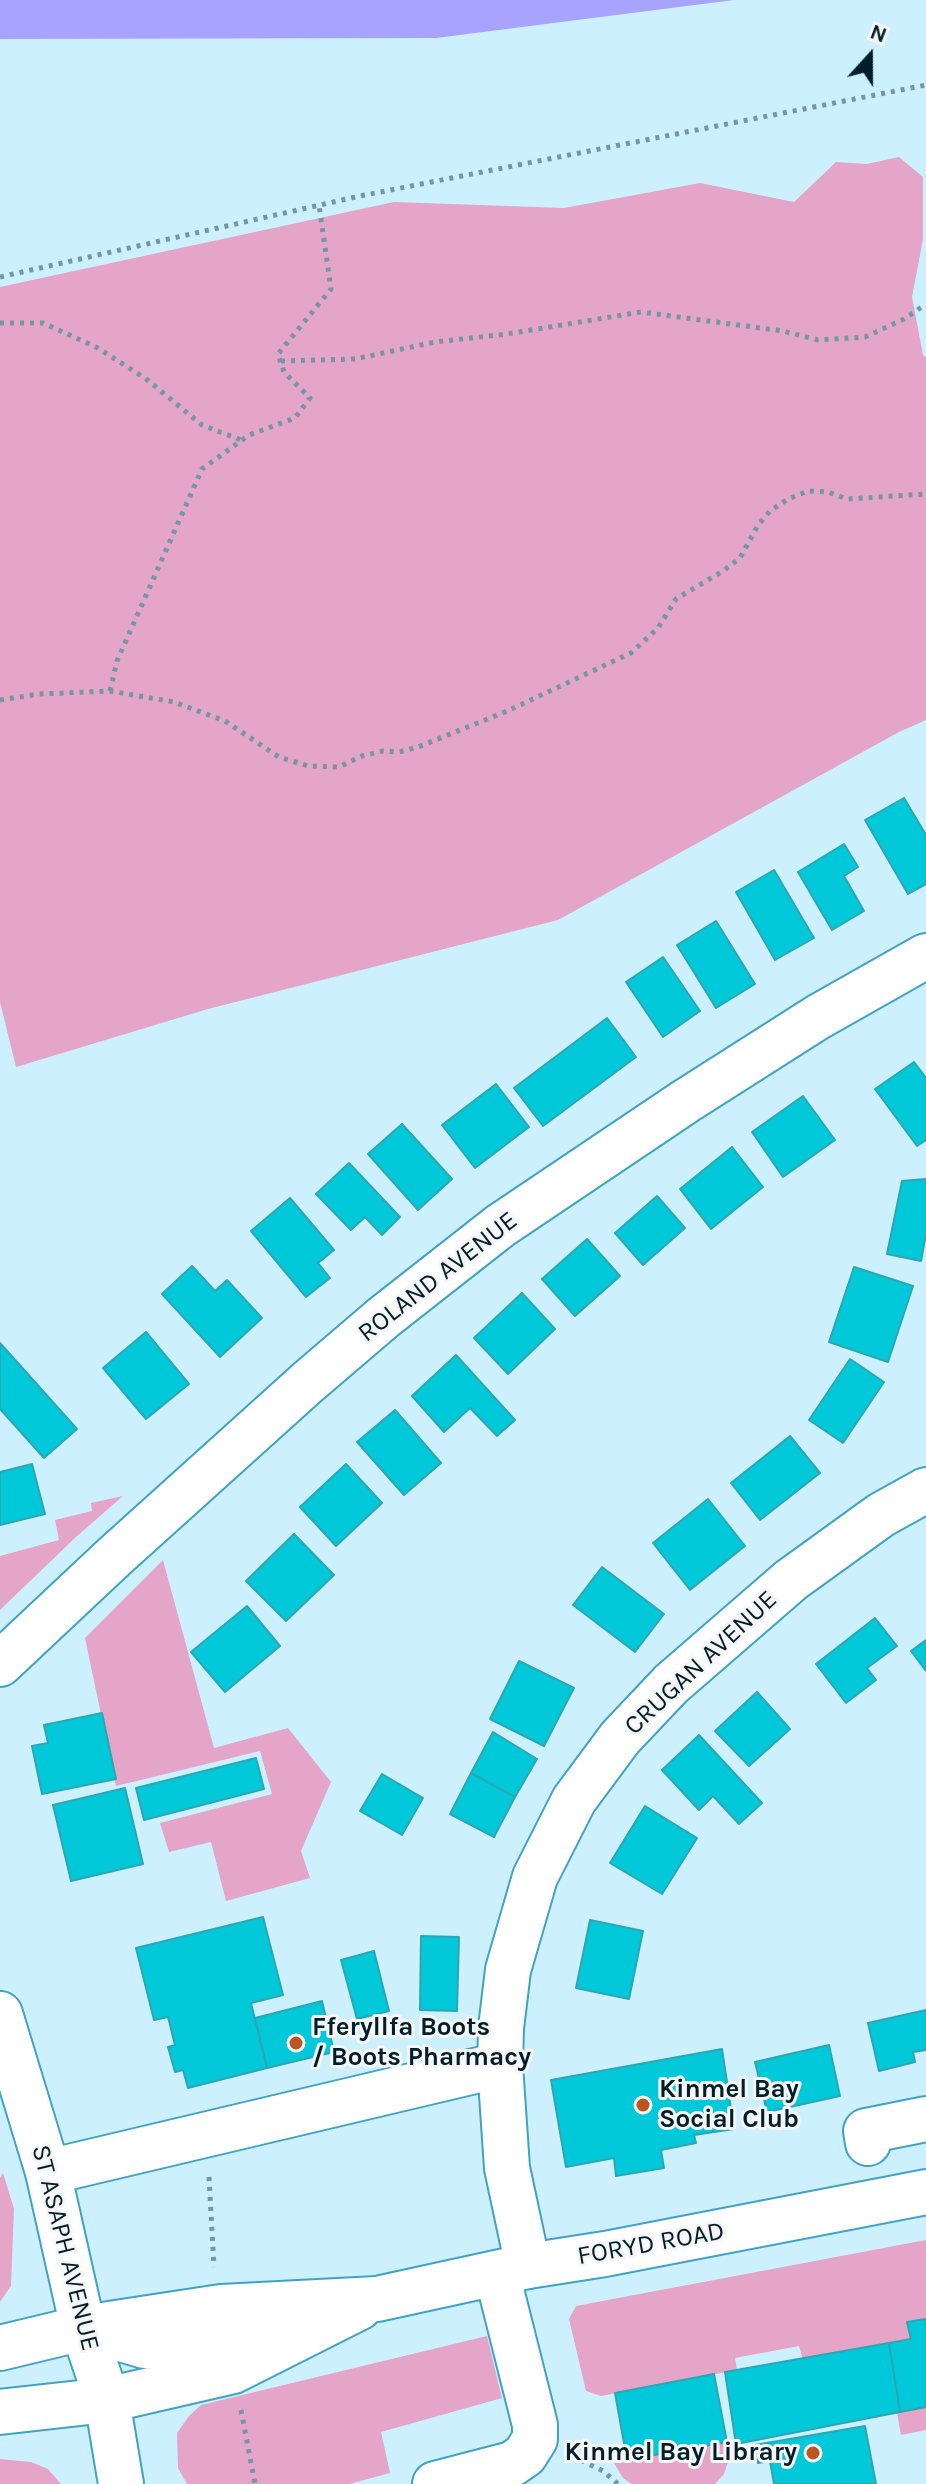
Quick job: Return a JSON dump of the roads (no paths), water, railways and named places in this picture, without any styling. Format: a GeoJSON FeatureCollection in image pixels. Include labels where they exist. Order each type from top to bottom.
{"type":"FeatureCollection","features":[{"type":"Feature","properties":{"kind":"street","name":"ROLAND AVENUE"},"geometry":{"type":"LineString","coordinates":[[0,1664],[308,1382],[384,1317],[500,1226],[818,1017],[926,956]]}},
{"type":"Feature","properties":{"kind":"street","name":"CRUGAN AVENUE"},"geometry":{"type":"LineString","coordinates":[[435,2484],[512,2464],[525,2455],[535,2439],[512,2270],[500,2065],[508,1970],[535,1877],[574,1800],[611,1750],[671,1684],[791,1580],[881,1515],[926,1490]]}},
{"type":"Feature","properties":{"kind":"street","name":"ST ASAPH AVENUE"},"geometry":{"type":"LineString","coordinates":[[0,2014],[48,2172],[83,2328],[107,2400],[121,2484]]}},
{"type":"Feature","properties":{"kind":"street"},"geometry":{"type":"LineString","coordinates":[[48,2172],[500,2065]]}},
{"type":"Feature","properties":{"kind":"street"},"geometry":{"type":"LineString","coordinates":[[868,2143],[866,2131],[926,2119]]}},
{"type":"Feature","properties":{"kind":"street","name":"FORYD ROAD"},"geometry":{"type":"LineString","coordinates":[[0,2412],[107,2400],[233,2371],[377,2299],[512,2270],[926,2192]]}},
{"type":"Feature","properties":{"kind":"street"},"geometry":{"type":"LineString","coordinates":[[0,2348],[83,2328],[145,2346],[185,2347],[227,2339],[377,2299]]}},
{"type":"Feature","properties":{"kind":"street"},"geometry":{"type":"LineString","coordinates":[[0,2382],[29,2378],[57,2382],[107,2400]]}},
{"type":"Feature","properties":{"kind":"place","name":"Fferyllfa Boots / Boots Pharmacy"},"geometry":{"type":"Point","coordinates":[296,2043]}},
{"type":"Feature","properties":{"kind":"place","name":"Kinmel Bay Social Club"},"geometry":{"type":"Point","coordinates":[643,2105]}},
{"type":"Feature","properties":{"kind":"place","name":"Kinmel Bay Library"},"geometry":{"type":"Point","coordinates":[813,2453]}}]}
